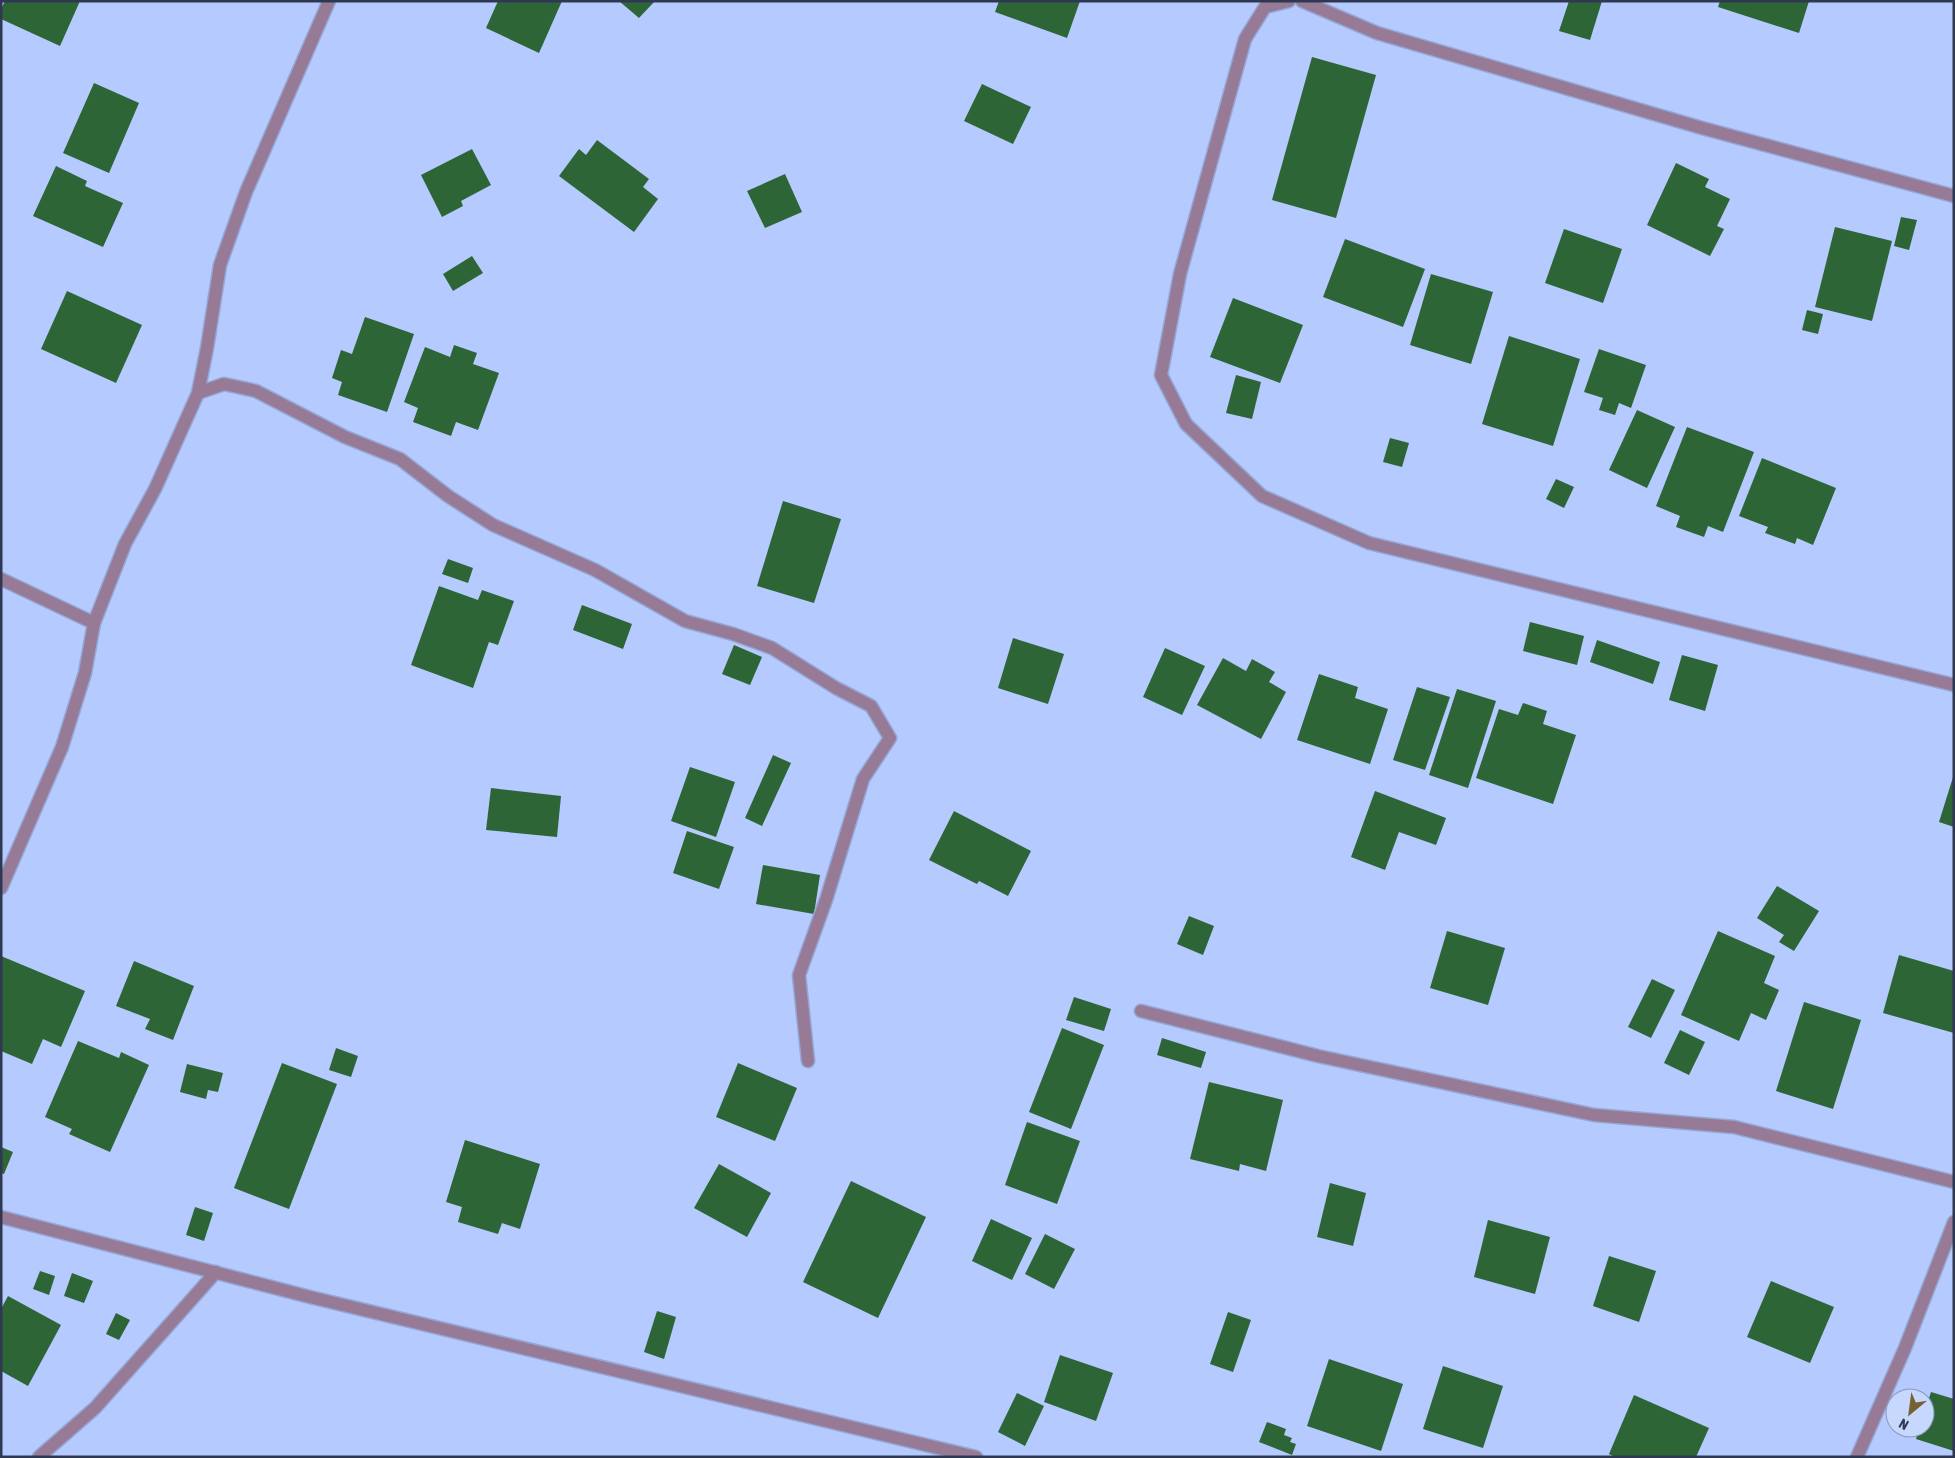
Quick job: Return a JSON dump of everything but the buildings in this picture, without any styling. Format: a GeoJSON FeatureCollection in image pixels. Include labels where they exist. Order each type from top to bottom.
{"type":"FeatureCollection","features":[{"type":"Feature","properties":{"kind":"street"},"geometry":{"type":"LineString","coordinates":[[1,888],[62,747],[85,673],[94,623],[125,544],[155,489],[198,393],[208,348],[220,265],[246,192],[329,1]]}},
{"type":"Feature","properties":{"kind":"street"},"geometry":{"type":"LineString","coordinates":[[1289,1],[1265,7],[1245,40],[1180,274],[1161,375],[1186,424],[1262,496],[1369,543],[1954,684]]}},
{"type":"Feature","properties":{"kind":"street"},"geometry":{"type":"LineString","coordinates":[[1302,1],[1377,33],[1702,128],[1954,196]]}},
{"type":"Feature","properties":{"kind":"street"},"geometry":{"type":"LineString","coordinates":[[198,393],[224,384],[256,391],[344,437],[400,459],[448,496],[493,525],[595,570],[685,621],[733,634],[772,648],[836,688],[871,706],[890,738],[863,778],[826,900],[799,975],[808,1060]]}},
{"type":"Feature","properties":{"kind":"street"},"geometry":{"type":"LineString","coordinates":[[1,579],[94,623]]}},
{"type":"Feature","properties":{"kind":"street"},"geometry":{"type":"LineString","coordinates":[[1141,1011],[1318,1056],[1594,1115],[1734,1127],[1954,1182]]}},
{"type":"Feature","properties":{"kind":"street"},"geometry":{"type":"LineString","coordinates":[[1,1216],[320,1300],[976,1457]]}},
{"type":"Feature","properties":{"kind":"street"},"geometry":{"type":"LineString","coordinates":[[1858,1457],[1905,1348],[1954,1222]]}},
{"type":"Feature","properties":{"kind":"street"},"geometry":{"type":"LineString","coordinates":[[39,1457],[96,1408],[216,1272]]}}]}
